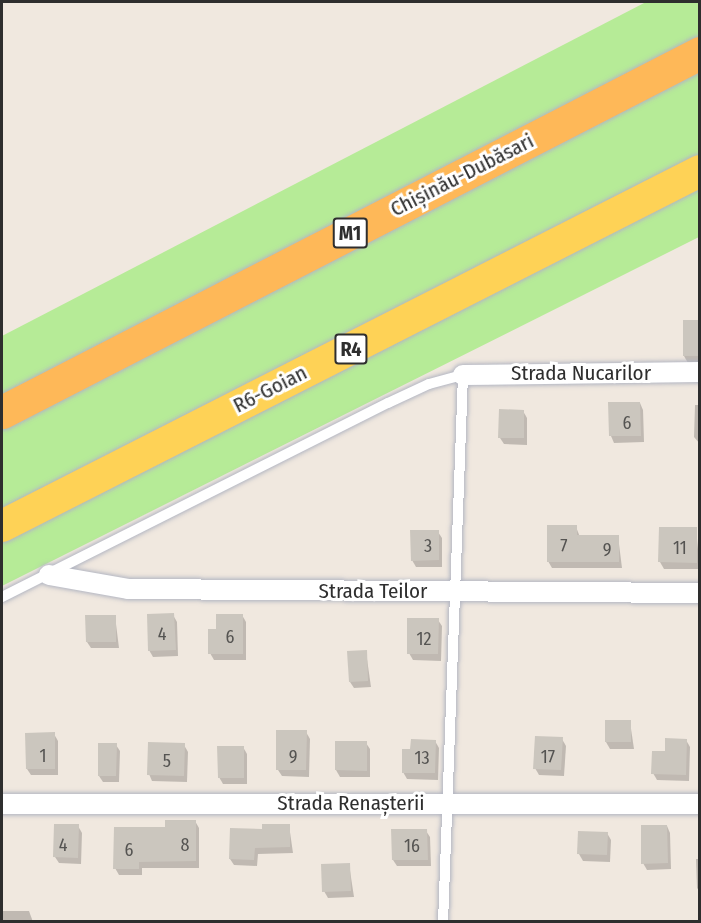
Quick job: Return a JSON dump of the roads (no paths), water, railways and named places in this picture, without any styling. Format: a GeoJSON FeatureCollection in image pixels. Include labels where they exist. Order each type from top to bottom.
{"type":"FeatureCollection","features":[{"type":"Feature","properties":{"kind":"highway","name":"Chișinău-Dubăsari"},"geometry":{"type":"LineString","coordinates":[[2,412],[699,53]]}},
{"type":"Feature","properties":{"kind":"main road","name":"R6-Goian"},"geometry":{"type":"LineString","coordinates":[[2,526],[699,171]]}},
{"type":"Feature","properties":{"kind":"street","name":"Strada Nucarilor"},"geometry":{"type":"LineString","coordinates":[[463,375],[699,372]]}},
{"type":"Feature","properties":{"kind":"street","name":"Strada Teilor"},"geometry":{"type":"LineString","coordinates":[[49,575],[128,589],[699,593]]}},
{"type":"Feature","properties":{"kind":"street","name":"Strada Renașterii"},"geometry":{"type":"LineString","coordinates":[[2,804],[449,802],[699,804]]}},
{"type":"Feature","properties":{"kind":"lane"},"geometry":{"type":"LineString","coordinates":[[2,597],[388,403],[429,384],[463,375],[449,802],[442,921]]}}]}
